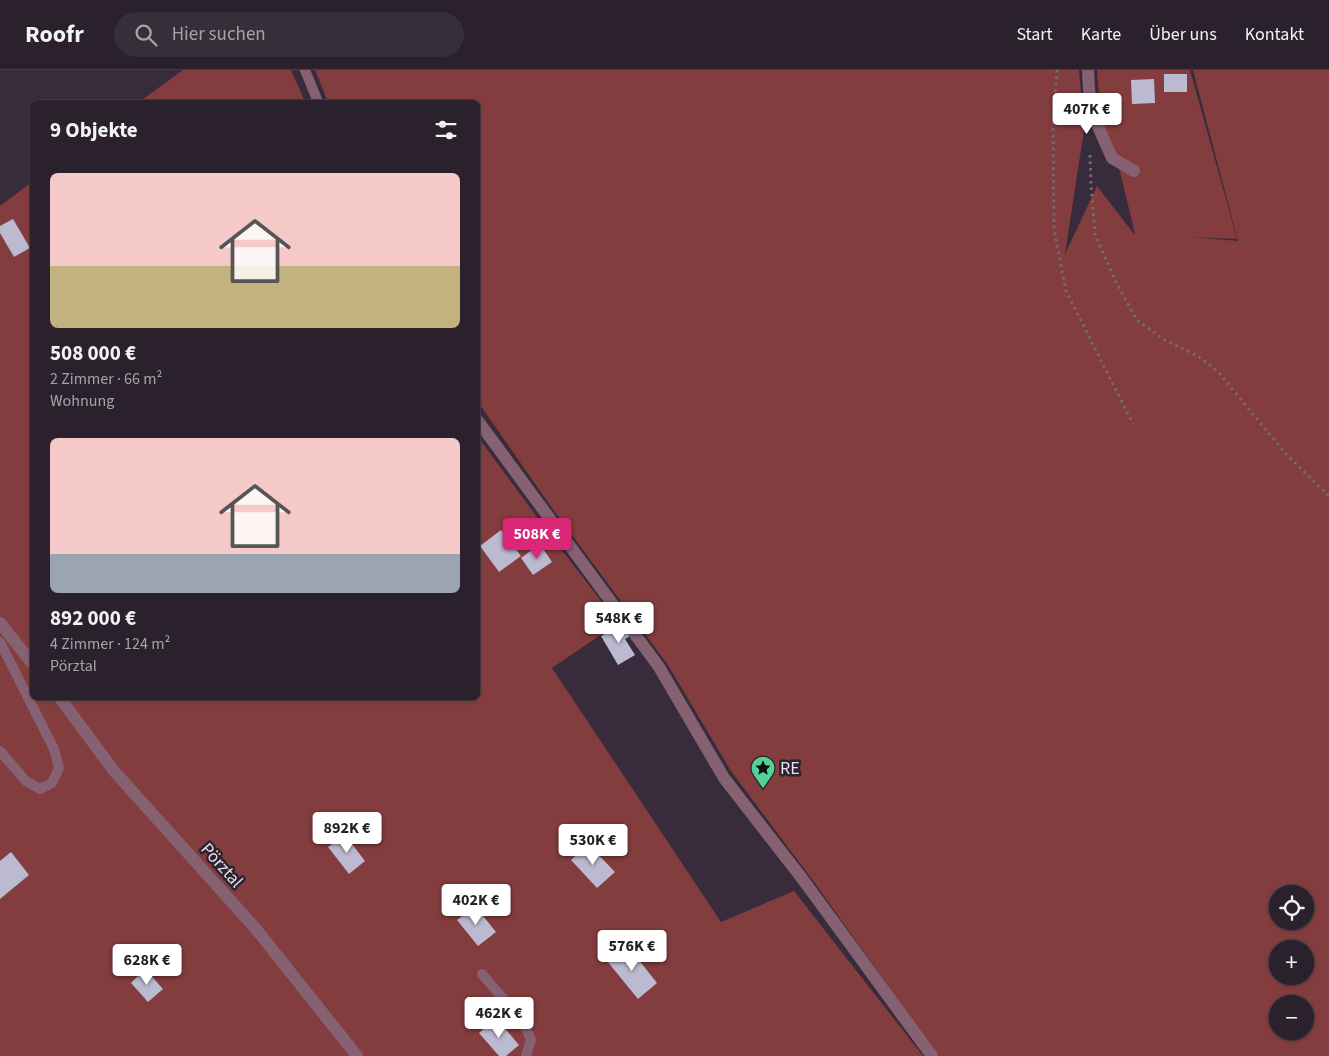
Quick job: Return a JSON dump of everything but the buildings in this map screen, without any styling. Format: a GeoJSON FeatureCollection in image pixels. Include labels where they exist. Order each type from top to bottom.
{"type":"FeatureCollection","features":[{"type":"Feature","properties":{"kind":"street"},"geometry":{"type":"LineString","coordinates":[[1088,70],[1089,90],[1097,124],[1112,158],[1134,170]]}},
{"type":"Feature","properties":{"kind":"street"},"geometry":{"type":"LineString","coordinates":[[480,424],[659,667],[724,778],[801,877],[932,1056]]}},
{"type":"Feature","properties":{"kind":"street"},"geometry":{"type":"LineString","coordinates":[[0,623],[30,660]]}},
{"type":"Feature","properties":{"kind":"street","name":"Pörztal"},"geometry":{"type":"LineString","coordinates":[[61,700],[114,771],[256,929],[357,1056]]}},
{"type":"Feature","properties":{"kind":"lane"},"geometry":{"type":"LineString","coordinates":[[305,70],[317,100]]}},
{"type":"Feature","properties":{"kind":"lane"},"geometry":{"type":"LineString","coordinates":[[0,642],[54,749],[59,768],[52,783],[40,789],[26,781],[0,751]]}},
{"type":"Feature","properties":{"kind":"lane"},"geometry":{"type":"LineString","coordinates":[[482,974],[523,1022],[530,1040],[526,1056]]}},
{"type":"Feature","properties":{"kind":"path"},"geometry":{"type":"LineString","coordinates":[[1057,70],[1053,120],[1054,230],[1066,291],[1134,424]]}},
{"type":"Feature","properties":{"kind":"path"},"geometry":{"type":"LineString","coordinates":[[1090,148],[1091,184],[1096,234],[1114,280],[1137,320],[1163,339],[1198,356],[1218,373],[1287,455],[1329,496]]}},
{"type":"Feature","properties":{"kind":"shaded area"},"geometry":{"type":"Polygon","coordinates":[[[183,70],[291,70],[304,100],[142,100],[183,70]]]}},
{"type":"Feature","properties":{"kind":"shaded area"},"geometry":{"type":"Polygon","coordinates":[[[315,70],[1079,70],[1084,130],[1065,254],[1097,186],[1135,234],[1116,155],[1101,120],[1097,70],[1190,70],[1237,239],[1191,237],[1238,241],[1193,70],[1329,70],[1329,1056],[938,1056],[814,882],[731,771],[668,665],[552,508],[480,405],[480,100],[327,100],[315,70]]]}},
{"type":"Feature","properties":{"kind":"shaded area"},"geometry":{"type":"Polygon","coordinates":[[[30,184],[30,700],[480,700],[480,440],[618,623],[552,668],[721,922],[794,891],[923,1056],[0,1056],[0,206],[30,184]]]}},
{"type":"Feature","properties":{"kind":"place","name":"RE"},"geometry":{"type":"Point","coordinates":[763,789]}}]}
